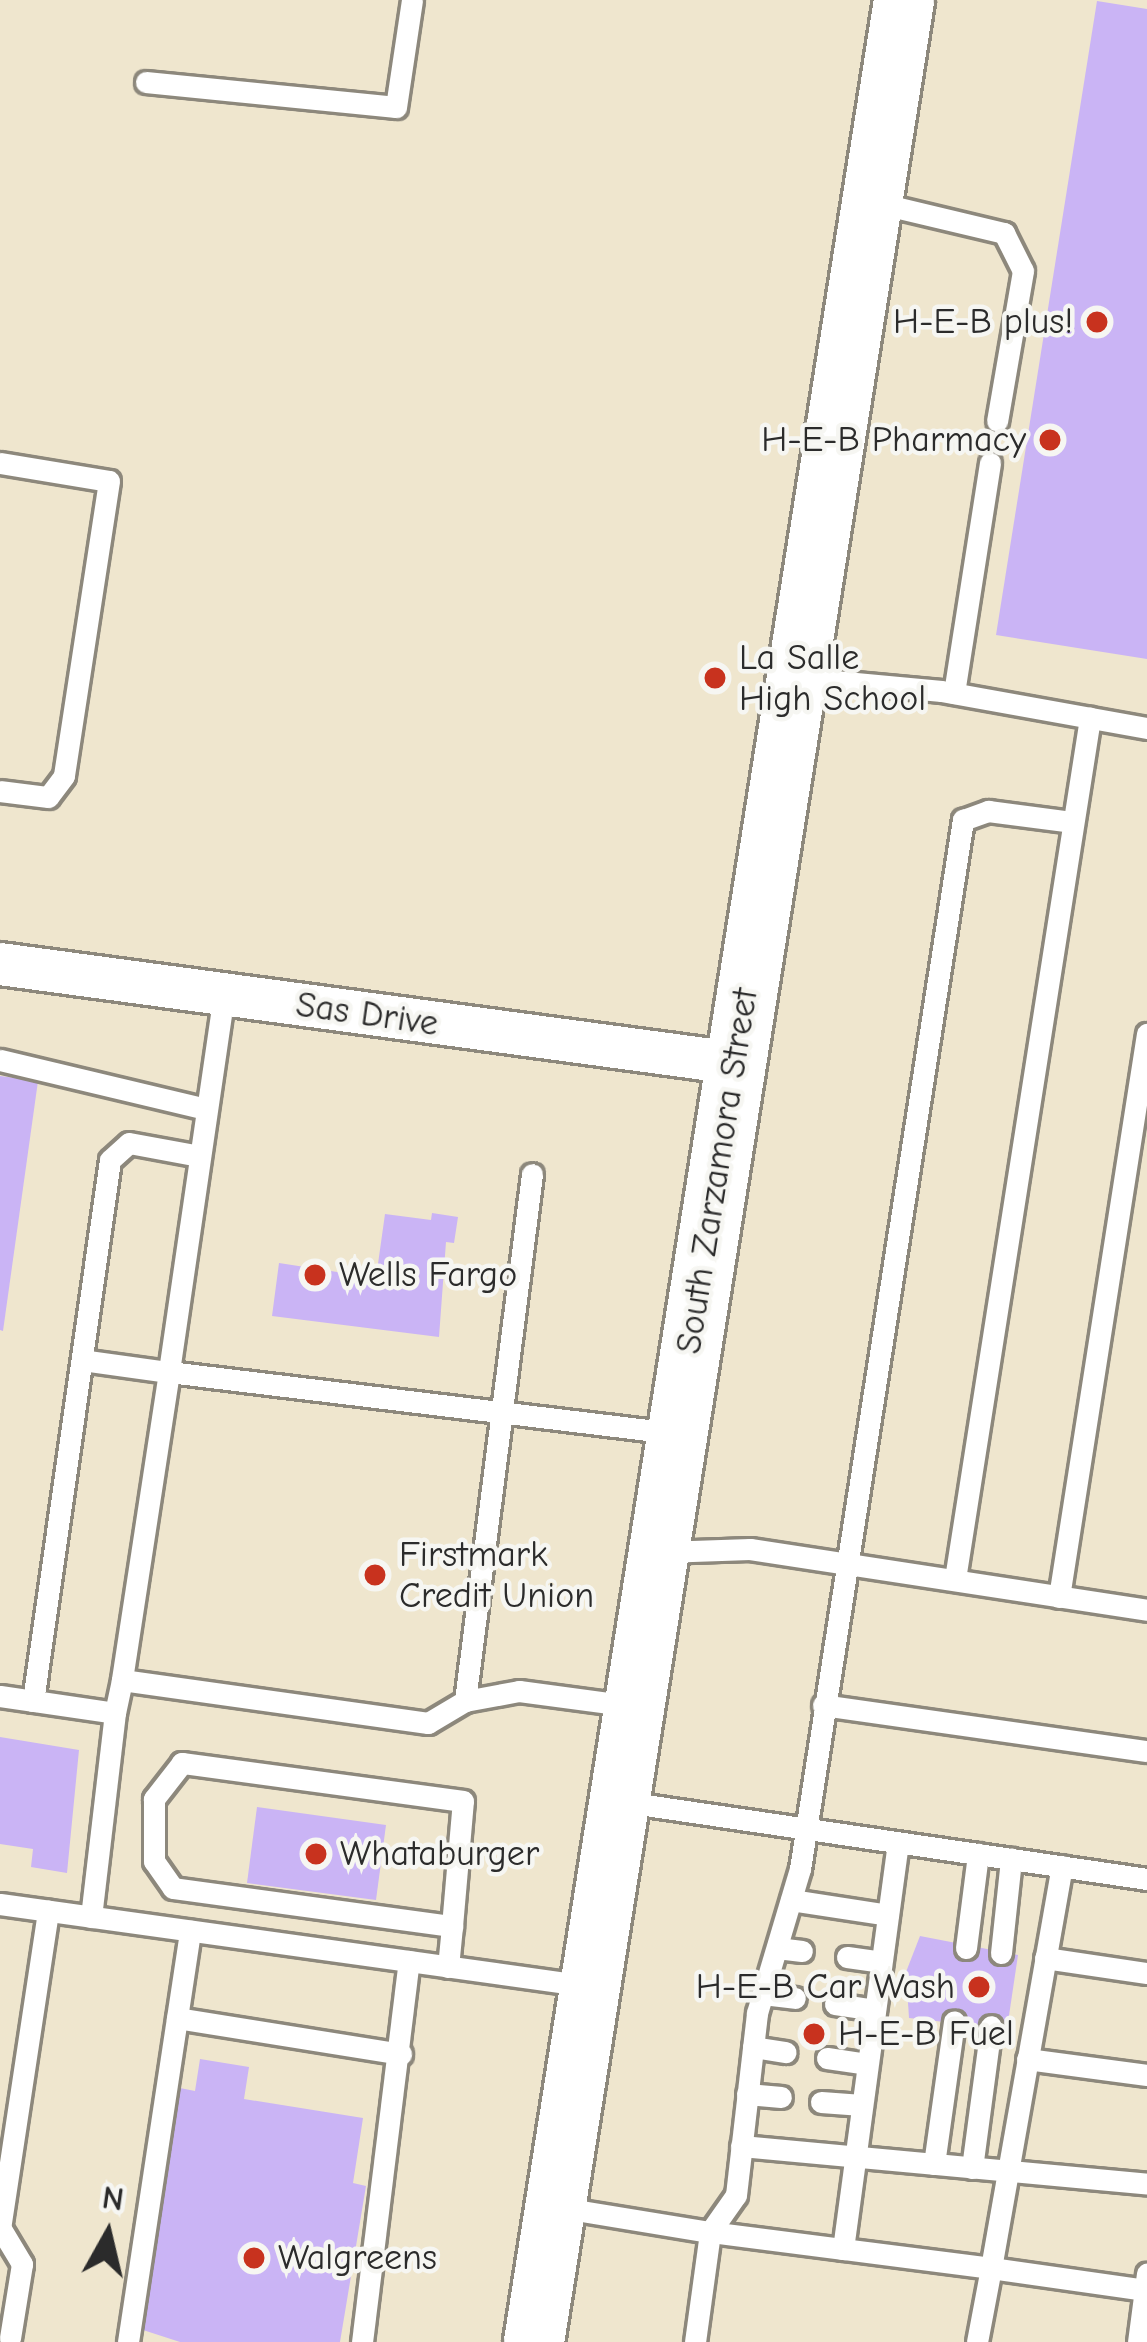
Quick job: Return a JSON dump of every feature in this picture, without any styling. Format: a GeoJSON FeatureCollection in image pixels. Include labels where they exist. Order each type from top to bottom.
{"type":"FeatureCollection","features":[{"type":"Feature","properties":{"kind":"main road","name":"South Zarzamora Street"},"geometry":{"type":"LineString","coordinates":[[534,2342],[904,0]]}},
{"type":"Feature","properties":{"kind":"street","name":"Sas Drive"},"geometry":{"type":"LineString","coordinates":[[0,964],[734,1063]]}},
{"type":"Feature","properties":{"kind":"lane"},"geometry":{"type":"LineString","coordinates":[[146,82],[396,107],[412,0]]}},
{"type":"Feature","properties":{"kind":"lane"},"geometry":{"type":"LineString","coordinates":[[871,202],[1004,233],[1023,271],[998,421]]}},
{"type":"Feature","properties":{"kind":"lane"},"geometry":{"type":"LineString","coordinates":[[954,693],[990,463]]}},
{"type":"Feature","properties":{"kind":"lane"},"geometry":{"type":"LineString","coordinates":[[0,464],[109,481],[64,776],[47,797],[0,791]]}},
{"type":"Feature","properties":{"kind":"lane"},"geometry":{"type":"LineString","coordinates":[[795,677],[954,693],[1147,728]]}},
{"type":"Feature","properties":{"kind":"lane"},"geometry":{"type":"LineString","coordinates":[[955,1580],[1090,718]]}},
{"type":"Feature","properties":{"kind":"lane"},"geometry":{"type":"LineString","coordinates":[[695,2342],[710,2232],[736,2194],[763,1994],[806,1829],[842,1561],[963,820],[988,811],[1071,823]]}},
{"type":"Feature","properties":{"kind":"lane"},"geometry":{"type":"LineString","coordinates":[[91,1917],[115,1713],[224,994]]}},
{"type":"Feature","properties":{"kind":"lane"},"geometry":{"type":"LineString","coordinates":[[1059,1597],[1147,1034]]}},
{"type":"Feature","properties":{"kind":"lane"},"geometry":{"type":"LineString","coordinates":[[0,1060],[206,1109]]}},
{"type":"Feature","properties":{"kind":"lane"},"geometry":{"type":"LineString","coordinates":[[33,1701],[110,1160],[129,1143],[199,1156]]}},
{"type":"Feature","properties":{"kind":"lane"},"geometry":{"type":"LineString","coordinates":[[465,1701],[532,1174]]}},
{"type":"Feature","properties":{"kind":"lane"},"geometry":{"type":"LineString","coordinates":[[82,1360],[675,1433]]}},
{"type":"Feature","properties":{"kind":"lane"},"geometry":{"type":"LineString","coordinates":[[656,1552],[750,1549],[1147,1610]]}},
{"type":"Feature","properties":{"kind":"lane"},"geometry":{"type":"LineString","coordinates":[[122,1680],[428,1723],[465,1701],[519,1691],[633,1706]]}},
{"type":"Feature","properties":{"kind":"lane"},"geometry":{"type":"LineString","coordinates":[[0,1696],[115,1713]]}},
{"type":"Feature","properties":{"kind":"lane"},"geometry":{"type":"LineString","coordinates":[[823,1706],[1147,1751]]}},
{"type":"Feature","properties":{"kind":"lane"},"geometry":{"type":"LineString","coordinates":[[448,1967],[452,1927],[463,1801],[182,1763],[154,1799],[154,1861],[173,1888],[452,1927]]}},
{"type":"Feature","properties":{"kind":"lane"},"geometry":{"type":"LineString","coordinates":[[619,1801],[1147,1879]]}},
{"type":"Feature","properties":{"kind":"lane"},"geometry":{"type":"LineString","coordinates":[[843,2249],[898,1843]]}},
{"type":"Feature","properties":{"kind":"lane"},"geometry":{"type":"LineString","coordinates":[[966,1948],[978,1854]]}},
{"type":"Feature","properties":{"kind":"lane"},"geometry":{"type":"LineString","coordinates":[[1001,1953],[1011,1859]]}},
{"type":"Feature","properties":{"kind":"lane"},"geometry":{"type":"LineString","coordinates":[[977,2342],[1062,1866]]}},
{"type":"Feature","properties":{"kind":"lane"},"geometry":{"type":"LineString","coordinates":[[791,1900],[888,1915]]}},
{"type":"Feature","properties":{"kind":"lane"},"geometry":{"type":"LineString","coordinates":[[0,1904],[590,1986]]}},
{"type":"Feature","properties":{"kind":"lane"},"geometry":{"type":"LineString","coordinates":[[9,2340],[22,2264],[0,2229],[48,1911]]}},
{"type":"Feature","properties":{"kind":"lane"},"geometry":{"type":"LineString","coordinates":[[128,2342],[190,1931]]}},
{"type":"Feature","properties":{"kind":"lane"},"geometry":{"type":"LineString","coordinates":[[776,1948],[802,1951]]}},
{"type":"Feature","properties":{"kind":"lane"},"geometry":{"type":"LineString","coordinates":[[847,1957],[881,1962]]}},
{"type":"Feature","properties":{"kind":"lane"},"geometry":{"type":"LineString","coordinates":[[1045,1958],[1147,1973]]}},
{"type":"Feature","properties":{"kind":"lane"},"geometry":{"type":"LineString","coordinates":[[362,2342],[409,1961]]}},
{"type":"Feature","properties":{"kind":"lane"},"geometry":{"type":"LineString","coordinates":[[763,1994],[795,1998]]}},
{"type":"Feature","properties":{"kind":"lane"},"geometry":{"type":"LineString","coordinates":[[835,2004],[874,2010]]}},
{"type":"Feature","properties":{"kind":"lane"},"geometry":{"type":"LineString","coordinates":[[177,2018],[401,2054]]}},
{"type":"Feature","properties":{"kind":"lane"},"geometry":{"type":"LineString","coordinates":[[934,2164],[954,2021]]}},
{"type":"Feature","properties":{"kind":"lane"},"geometry":{"type":"LineString","coordinates":[[972,2168],[991,2026]]}},
{"type":"Feature","properties":{"kind":"lane"},"geometry":{"type":"LineString","coordinates":[[753,2047],[786,2052]]}},
{"type":"Feature","properties":{"kind":"lane"},"geometry":{"type":"LineString","coordinates":[[827,2058],[867,2064]]}},
{"type":"Feature","properties":{"kind":"lane"},"geometry":{"type":"LineString","coordinates":[[1027,2059],[1147,2075]]}},
{"type":"Feature","properties":{"kind":"lane"},"geometry":{"type":"LineString","coordinates":[[748,2094],[781,2097]]}},
{"type":"Feature","properties":{"kind":"lane"},"geometry":{"type":"LineString","coordinates":[[821,2102],[862,2105]]}},
{"type":"Feature","properties":{"kind":"lane"},"geometry":{"type":"LineString","coordinates":[[741,2146],[854,2162],[934,2164],[1147,2184]]}},
{"type":"Feature","properties":{"kind":"lane"},"geometry":{"type":"LineString","coordinates":[[557,2207],[992,2268],[1146,2282],[1138,2342]]}},
{"type":"Feature","properties":{"kind":"lane"},"geometry":{"type":"LineString","coordinates":[[0,2303],[9,2340]]}},
{"type":"Feature","properties":{"kind":"building","name":"H-E-B plus!"},"geometry":{"type":"Polygon","coordinates":[[[1097,1],[1147,9],[1147,659],[996,635],[1097,1]]]}},
{"type":"Feature","properties":{"kind":"building"},"geometry":{"type":"Polygon","coordinates":[[[0,1076],[38,1081],[3,1331],[0,1330],[0,1076]]]}},
{"type":"Feature","properties":{"kind":"building","name":"Wells Fargo"},"geometry":{"type":"Polygon","coordinates":[[[432,1213],[458,1217],[454,1243],[446,1242],[439,1337],[272,1316],[279,1263],[376,1278],[385,1214],[431,1220],[432,1213]]]}},
{"type":"Feature","properties":{"kind":"building"},"geometry":{"type":"Polygon","coordinates":[[[0,1737],[79,1750],[67,1873],[31,1867],[33,1849],[0,1844],[0,1737]]]}},
{"type":"Feature","properties":{"kind":"building","name":"Whataburger"},"geometry":{"type":"Polygon","coordinates":[[[257,1807],[386,1825],[376,1900],[247,1883],[257,1807]]]}},
{"type":"Feature","properties":{"kind":"building","name":"H-E-B Car Wash"},"geometry":{"type":"Polygon","coordinates":[[[920,1936],[1018,1955],[1007,2029],[909,2018],[906,1972],[920,1936]]]}},
{"type":"Feature","properties":{"kind":"building","name":"Walgreens"},"geometry":{"type":"Polygon","coordinates":[[[200,2059],[249,2067],[244,2099],[363,2118],[353,2183],[366,2186],[340,2342],[180,2342],[143,2330],[180,2088],[195,2091],[200,2059]]]}},
{"type":"Feature","properties":{"kind":"place","name":"H-E-B plus!"},"geometry":{"type":"Point","coordinates":[1097,322]}},
{"type":"Feature","properties":{"kind":"place","name":"H-E-B Pharmacy"},"geometry":{"type":"Point","coordinates":[1050,440]}},
{"type":"Feature","properties":{"kind":"place","name":"La Salle High School"},"geometry":{"type":"Point","coordinates":[715,678]}},
{"type":"Feature","properties":{"kind":"place","name":"Wells Fargo"},"geometry":{"type":"Point","coordinates":[315,1275]}},
{"type":"Feature","properties":{"kind":"place","name":"Firstmark Credit Union"},"geometry":{"type":"Point","coordinates":[375,1575]}},
{"type":"Feature","properties":{"kind":"place","name":"Whataburger"},"geometry":{"type":"Point","coordinates":[316,1854]}},
{"type":"Feature","properties":{"kind":"place","name":"H-E-B Car Wash"},"geometry":{"type":"Point","coordinates":[979,1987]}},
{"type":"Feature","properties":{"kind":"place","name":"H-E-B Fuel"},"geometry":{"type":"Point","coordinates":[814,2034]}},
{"type":"Feature","properties":{"kind":"place","name":"Walgreens"},"geometry":{"type":"Point","coordinates":[254,2258]}}]}
